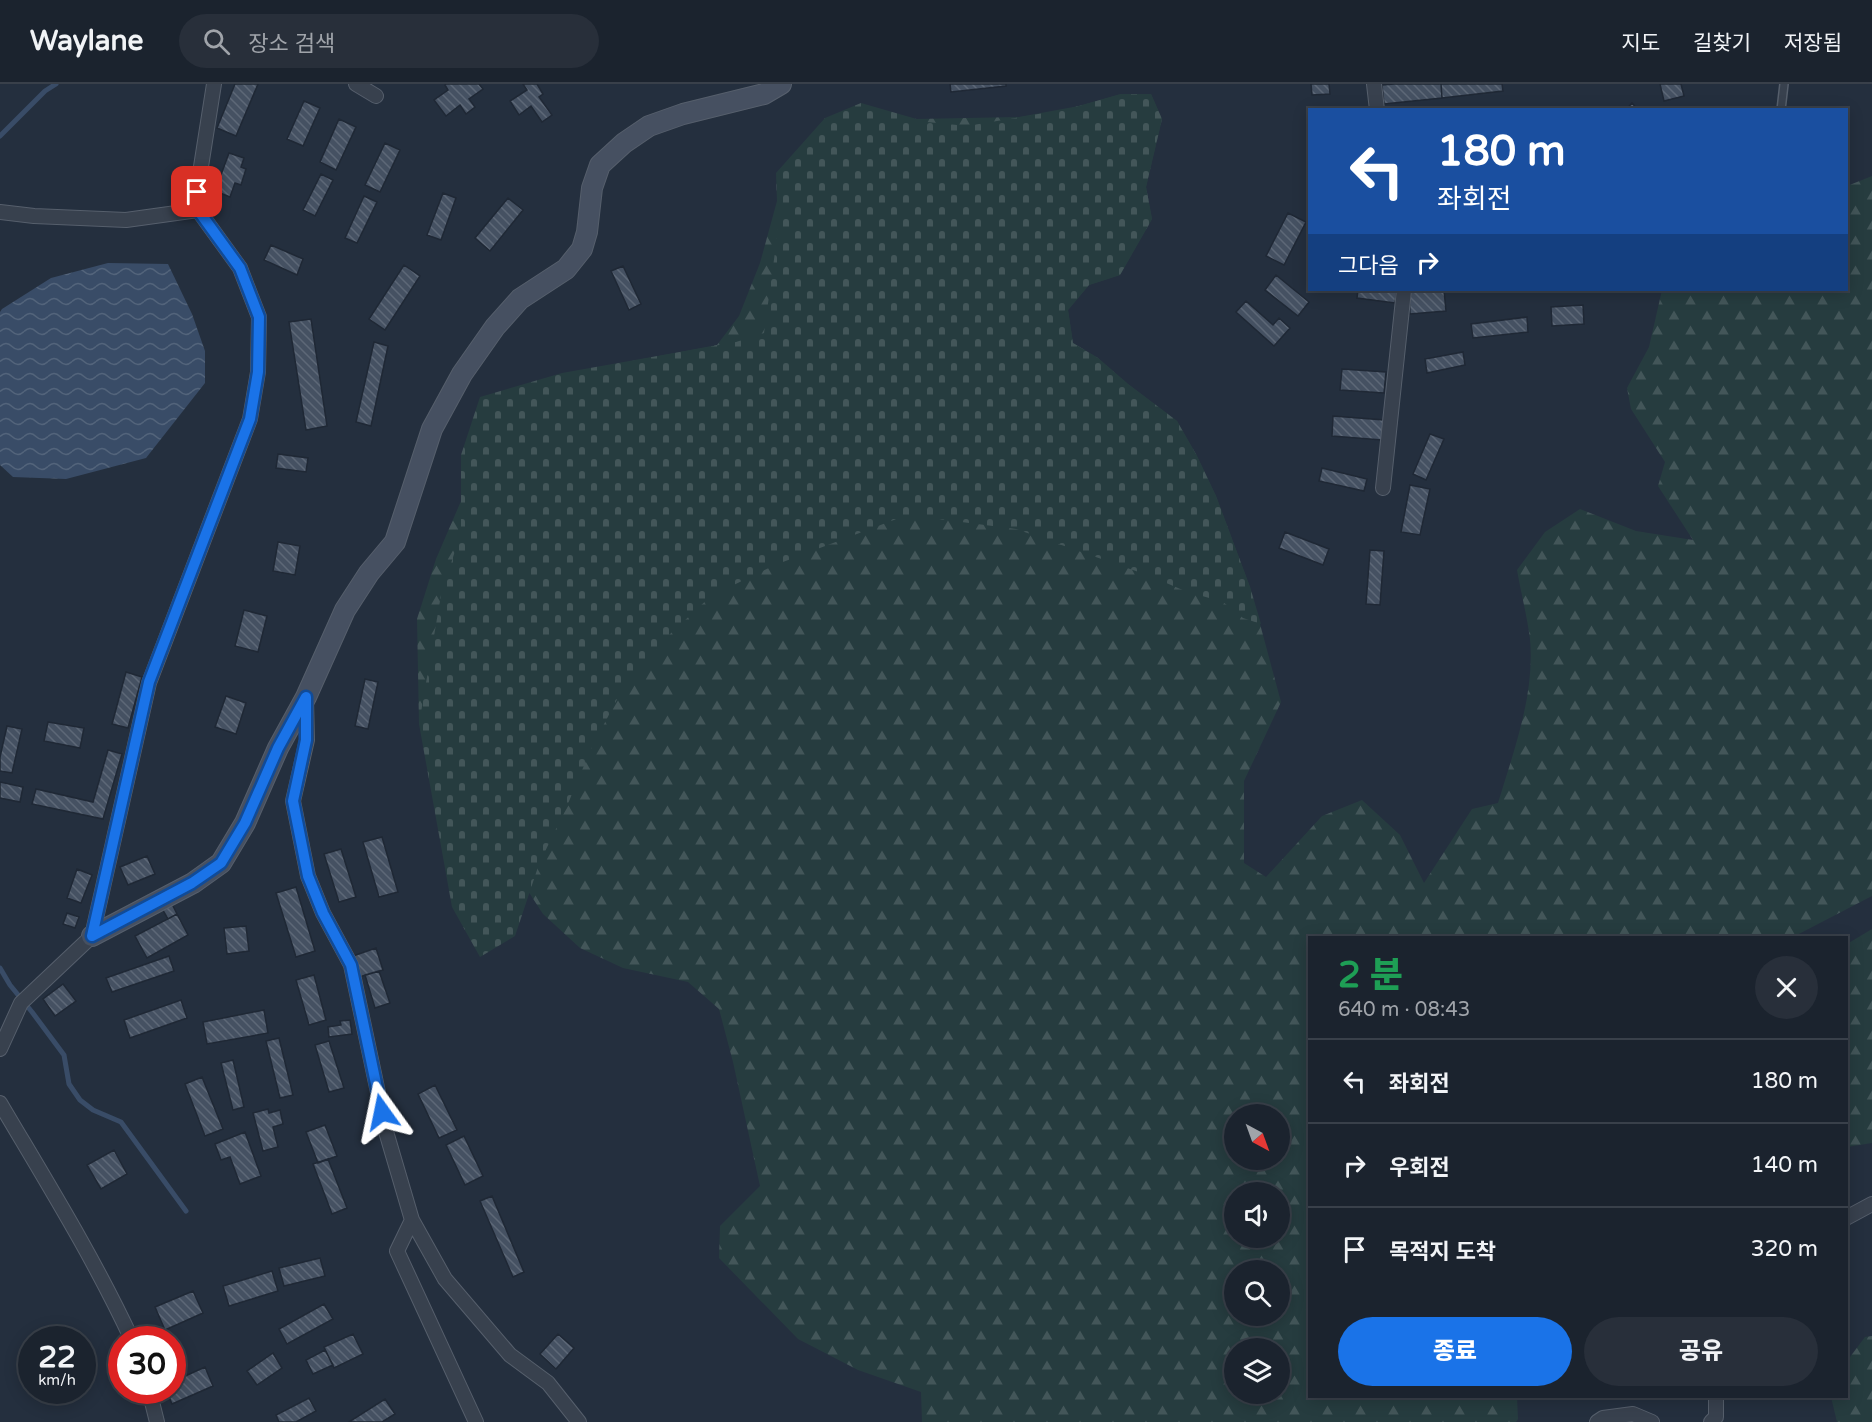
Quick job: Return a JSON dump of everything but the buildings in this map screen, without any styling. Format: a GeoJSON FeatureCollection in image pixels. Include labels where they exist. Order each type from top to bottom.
{"type":"FeatureCollection","features":[{"type":"Feature","properties":{"kind":"street"},"geometry":{"type":"LineString","coordinates":[[92,936],[149,682],[250,419],[258,372],[259,317],[240,268],[198,210],[197,192],[214,84]]}},
{"type":"Feature","properties":{"kind":"street"},"geometry":{"type":"LineString","coordinates":[[356,84],[376,96]]}},
{"type":"Feature","properties":{"kind":"street"},"geometry":{"type":"LineString","coordinates":[[0,1049],[21,1003],[92,936],[192,883],[221,863],[245,823],[278,748],[306,697],[345,610],[369,573],[395,542],[432,429],[462,374],[495,327],[520,299],[566,269],[582,249],[587,232],[592,188],[600,165],[624,143],[649,126],[683,114],[764,94],[781,84]]}},
{"type":"Feature","properties":{"kind":"street"},"geometry":{"type":"LineString","coordinates":[[1374,84],[1377,108]]}},
{"type":"Feature","properties":{"kind":"street"},"geometry":{"type":"LineString","coordinates":[[0,212],[34,216],[126,220],[198,210]]}},
{"type":"Feature","properties":{"kind":"street"},"geometry":{"type":"LineString","coordinates":[[1383,488],[1404,291]]}},
{"type":"Feature","properties":{"kind":"street"},"geometry":{"type":"LineString","coordinates":[[306,697],[306,740],[293,801],[308,876],[323,913],[351,965],[387,1135],[412,1220],[444,1279],[510,1355],[548,1383],[579,1422]]}},
{"type":"Feature","properties":{"kind":"street"},"geometry":{"type":"LineString","coordinates":[[0,1103],[75,1230],[126,1326]]}},
{"type":"Feature","properties":{"kind":"street"},"geometry":{"type":"LineString","coordinates":[[1848,1217],[1872,1204]]}},
{"type":"Feature","properties":{"kind":"street"},"geometry":{"type":"LineString","coordinates":[[412,1220],[397,1251],[476,1422]]}},
{"type":"Feature","properties":{"kind":"street"},"geometry":{"type":"LineString","coordinates":[[1711,1422],[1716,1417],[1716,1398]]}},
{"type":"Feature","properties":{"kind":"street"},"geometry":{"type":"LineString","coordinates":[[152,1404],[157,1422]]}},
{"type":"Feature","properties":{"kind":"street"},"geometry":{"type":"LineString","coordinates":[[1597,1422],[1603,1418],[1632,1414],[1652,1422]]}},
{"type":"Feature","properties":{"kind":"lane"},"geometry":{"type":"LineString","coordinates":[[1781,108],[1784,84]]}},
{"type":"Feature","properties":{"kind":"green space"},"geometry":{"type":"Polygon","coordinates":[[[1121,94],[1151,94],[1162,119],[1146,187],[1152,219],[1120,275],[1089,285],[1068,310],[1073,343],[1098,358],[1177,421],[1216,496],[1250,587],[1281,702],[1244,781],[1244,863],[1266,877],[1322,816],[1362,800],[1400,835],[1424,883],[1472,809],[1498,803],[1522,722],[1531,660],[1530,639],[1517,570],[1545,532],[1580,509],[1636,531],[1693,540],[1658,486],[1665,462],[1631,409],[1627,388],[1649,347],[1662,291],[1848,291],[1848,186],[1872,176],[1872,896],[1795,936],[1308,936],[1308,1398],[1517,1398],[1518,1419],[1516,1422],[922,1422],[921,1392],[858,1370],[798,1339],[719,1258],[720,1226],[760,1186],[719,1009],[688,982],[623,968],[580,948],[543,914],[419,724],[417,619],[436,559],[461,501],[632,361],[717,345],[739,316],[760,263],[777,201],[916,119],[1019,117],[1079,106],[1121,94]]]}},
{"type":"Feature","properties":{"kind":"green space"},"geometry":{"type":"Polygon","coordinates":[[[1121,94],[1151,94],[1162,119],[1146,187],[1152,219],[1120,275],[1089,285],[1068,310],[1073,343],[1098,358],[1177,421],[1216,496],[1250,587],[1261,624],[1243,618],[1223,602],[1185,591],[1150,576],[1016,529],[907,515],[775,565],[711,596],[669,635],[624,686],[591,749],[539,864],[515,936],[480,957],[452,907],[419,724],[441,595],[461,532],[461,455],[480,397],[562,373],[736,342],[764,333],[778,230],[776,173],[825,118],[861,103],[927,122],[967,126],[1068,109],[1121,94]]]}},
{"type":"Feature","properties":{"kind":"green space"},"geometry":{"type":"Polygon","coordinates":[[[1872,929],[1872,1143],[1848,1147],[1848,943],[1872,929]]]}},
{"type":"Feature","properties":{"kind":"green space"},"geometry":{"type":"Polygon","coordinates":[[[1872,1336],[1872,1422],[1837,1422],[1831,1398],[1848,1398],[1848,1360],[1865,1337],[1872,1336]]]}},
{"type":"Feature","properties":{"kind":"water"},"geometry":{"type":"Polygon","coordinates":[[[108,263],[168,264],[192,314],[205,351],[205,383],[146,458],[66,479],[13,477],[0,465],[0,312],[51,278],[108,263]]]}},
{"type":"Feature","properties":{"kind":"waterway"},"geometry":{"type":"LineString","coordinates":[[0,136],[45,91],[56,84]]}},
{"type":"Feature","properties":{"kind":"waterway"},"geometry":{"type":"LineString","coordinates":[[0,968],[10,985],[64,1055],[69,1084],[80,1100],[93,1110],[121,1122],[186,1211]]}},
{"type":"Feature","properties":{"kind":"route"},"geometry":{"type":"LineString","coordinates":[[197,192],[198,210],[240,268],[259,317],[258,372],[250,419],[149,682],[92,936],[192,883],[221,863],[245,823],[278,748],[306,697],[306,740],[293,801],[308,876],[323,913],[351,965],[382,1112]]}}]}
